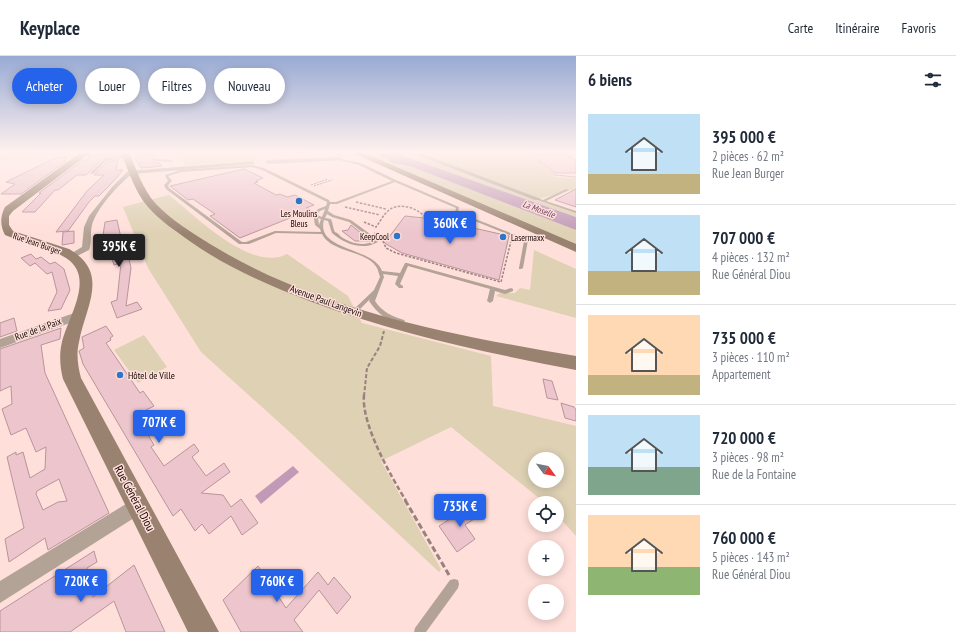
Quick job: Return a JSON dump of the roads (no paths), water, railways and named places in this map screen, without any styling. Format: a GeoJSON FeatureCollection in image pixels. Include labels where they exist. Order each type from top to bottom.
{"type":"FeatureCollection","features":[{"type":"Feature","properties":{"kind":"main road","name":"Rue Jean Burger"},"geometry":{"type":"LineString","coordinates":[[49,180],[9,209],[2,220],[3,225],[9,233],[71,256],[85,270],[88,282],[87,290],[77,316]]}},
{"type":"Feature","properties":{"kind":"main road","name":"Avenue Paul Langevin"},"geometry":{"type":"LineString","coordinates":[[138,180],[148,200],[170,221],[206,248],[265,278],[354,312],[387,322],[454,339],[576,363]]}},
{"type":"Feature","properties":{"kind":"main road"},"geometry":{"type":"LineString","coordinates":[[419,180],[576,248]]}},
{"type":"Feature","properties":{"kind":"main road","name":"Rue Général Diou"},"geometry":{"type":"LineString","coordinates":[[77,316],[68,355],[72,379],[204,632]]}},
{"type":"Feature","properties":{"kind":"street"},"geometry":{"type":"LineString","coordinates":[[71,256],[86,248],[86,234],[90,220],[122,180]]}},
{"type":"Feature","properties":{"kind":"street"},"geometry":{"type":"LineString","coordinates":[[486,180],[540,200]]}},
{"type":"Feature","properties":{"kind":"street","name":"Rue de la Paix"},"geometry":{"type":"LineString","coordinates":[[0,344],[77,316]]}},
{"type":"Feature","properties":{"kind":"street"},"geometry":{"type":"LineString","coordinates":[[0,593],[139,505]]}},
{"type":"Feature","properties":{"kind":"lane"},"geometry":{"type":"LineString","coordinates":[[169,180],[170,181],[166,187],[241,243],[247,243],[275,232],[322,230]]}},
{"type":"Feature","properties":{"kind":"lane"},"geometry":{"type":"LineString","coordinates":[[284,180],[328,201],[322,230]]}},
{"type":"Feature","properties":{"kind":"lane"},"geometry":{"type":"LineString","coordinates":[[315,215],[326,211],[336,203],[395,181],[458,208],[456,212],[526,240],[521,268]]}},
{"type":"Feature","properties":{"kind":"lane"},"geometry":{"type":"LineString","coordinates":[[540,200],[566,190]]}},
{"type":"Feature","properties":{"kind":"lane"},"geometry":{"type":"LineString","coordinates":[[540,200],[576,212]]}},
{"type":"Feature","properties":{"kind":"lane"},"geometry":{"type":"LineString","coordinates":[[326,211],[333,232],[347,241],[362,246],[377,241],[350,221],[332,216],[326,211],[319,210],[315,215],[317,225],[328,239],[340,246],[373,260],[382,272],[382,277],[372,301],[377,309],[384,315],[432,329],[454,339]]}},
{"type":"Feature","properties":{"kind":"lane"},"geometry":{"type":"LineString","coordinates":[[401,287],[397,284],[407,264],[493,289],[505,292],[510,290]]}},
{"type":"Feature","properties":{"kind":"lane"},"geometry":{"type":"LineString","coordinates":[[382,272],[401,275]]}},
{"type":"Feature","properties":{"kind":"lane"},"geometry":{"type":"LineString","coordinates":[[490,301],[493,289]]}},
{"type":"Feature","properties":{"kind":"lane"},"geometry":{"type":"LineString","coordinates":[[354,312],[376,290]]}},
{"type":"Feature","properties":{"kind":"lane"},"geometry":{"type":"LineString","coordinates":[[419,632],[454,584]]}},
{"type":"Feature","properties":{"kind":"water","name":"La Moselle"},"geometry":{"type":"Polygon","coordinates":[[[446,180],[471,180],[576,217],[576,230],[446,180]]]}},
{"type":"Feature","properties":{"kind":"water"},"geometry":{"type":"Polygon","coordinates":[[[293,466],[299,472],[261,504],[255,496],[293,466]]]}},
{"type":"Feature","properties":{"kind":"place","name":"Les Moulins Bleus"},"geometry":{"type":"Point","coordinates":[299,201]}},
{"type":"Feature","properties":{"kind":"place","name":"KeepCool"},"geometry":{"type":"Point","coordinates":[397,236]}},
{"type":"Feature","properties":{"kind":"place","name":"Lasermaxx"},"geometry":{"type":"Point","coordinates":[503,237]}},
{"type":"Feature","properties":{"kind":"place","name":"Hôtel de Ville"},"geometry":{"type":"Point","coordinates":[120,375]}}]}
